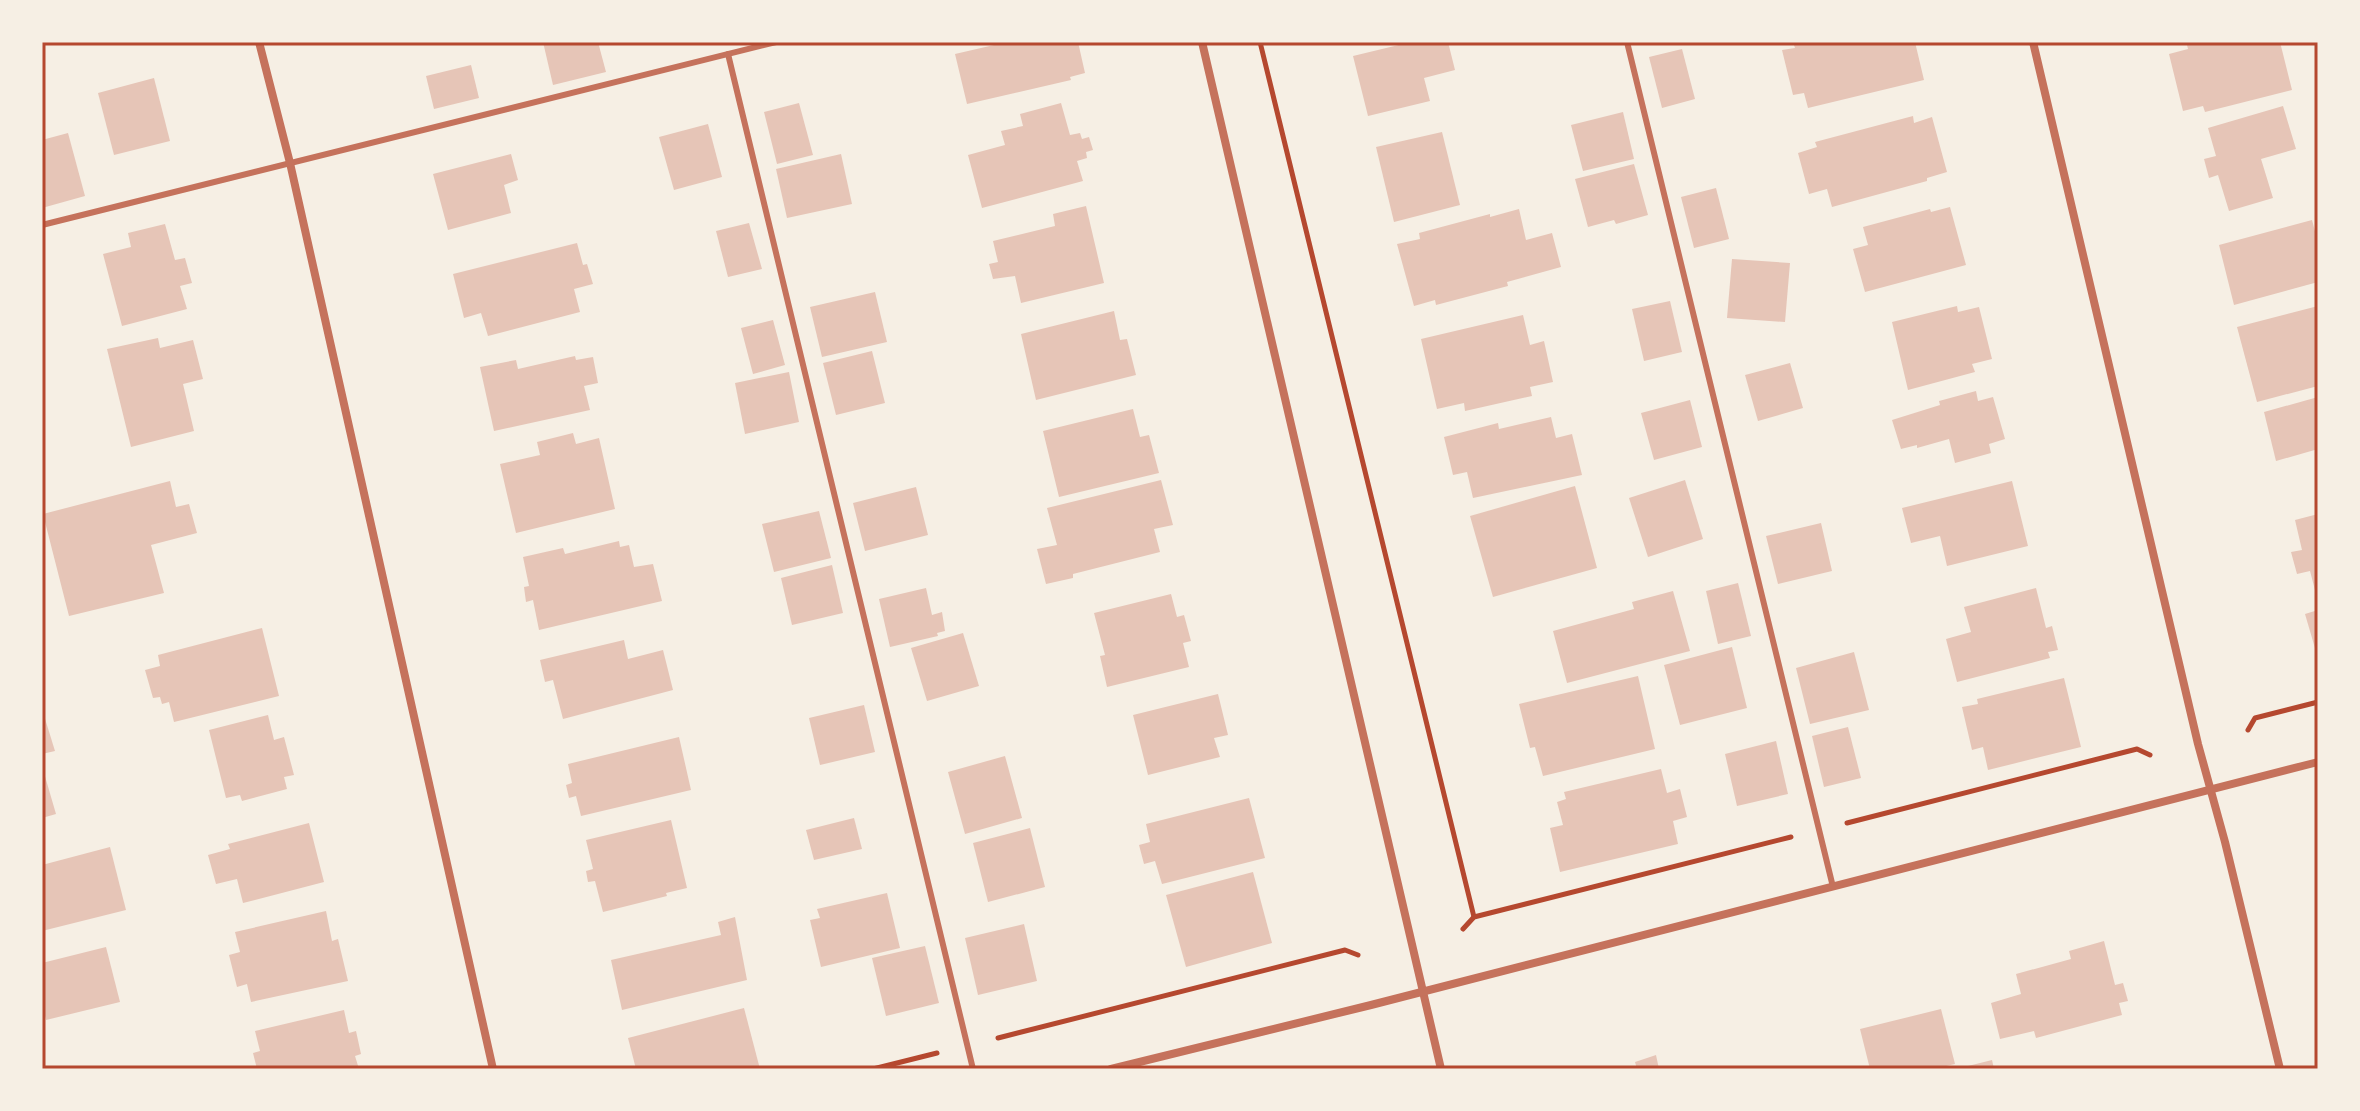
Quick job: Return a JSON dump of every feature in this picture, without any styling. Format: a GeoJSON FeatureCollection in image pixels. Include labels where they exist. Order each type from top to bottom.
{"type":"FeatureCollection","features":[{"type":"Feature","properties":{"kind":"street"},"geometry":{"type":"LineString","coordinates":[[259,42],[290,163],[493,1069]]}},
{"type":"Feature","properties":{"kind":"street"},"geometry":{"type":"LineString","coordinates":[[1202,42],[1441,1069]]}},
{"type":"Feature","properties":{"kind":"street"},"geometry":{"type":"LineString","coordinates":[[2033,42],[2198,744],[2280,1069]]}},
{"type":"Feature","properties":{"kind":"street"},"geometry":{"type":"LineString","coordinates":[[1111,1069],[2318,762]]}},
{"type":"Feature","properties":{"kind":"lane"},"geometry":{"type":"LineString","coordinates":[[42,225],[776,42]]}},
{"type":"Feature","properties":{"kind":"lane"},"geometry":{"type":"LineString","coordinates":[[1627,42],[1833,887]]}},
{"type":"Feature","properties":{"kind":"lane"},"geometry":{"type":"LineString","coordinates":[[728,54],[973,1069]]}},
{"type":"Feature","properties":{"kind":"path"},"geometry":{"type":"LineString","coordinates":[[1260,42],[1474,917]]}},
{"type":"Feature","properties":{"kind":"path"},"geometry":{"type":"LineString","coordinates":[[2248,730],[2255,718],[2318,702]]}},
{"type":"Feature","properties":{"kind":"path"},"geometry":{"type":"LineString","coordinates":[[873,1069],[1345,950],[1358,955]]}},
{"type":"Feature","properties":{"kind":"building"},"geometry":{"type":"Polygon","coordinates":[[[543,42],[598,42],[606,72],[553,85],[543,42]]]}},
{"type":"Feature","properties":{"kind":"building"},"geometry":{"type":"Polygon","coordinates":[[[1007,42],[1078,42],[1085,73],[1070,77],[1071,80],[967,104],[955,54],[1007,42]]]}},
{"type":"Feature","properties":{"kind":"building"},"geometry":{"type":"Polygon","coordinates":[[[1411,42],[1448,42],[1455,70],[1424,78],[1430,101],[1368,116],[1353,56],[1411,42]]]}},
{"type":"Feature","properties":{"kind":"building"},"geometry":{"type":"Polygon","coordinates":[[[1793,42],[1915,42],[1924,80],[1808,108],[1804,93],[1793,95],[1782,50],[1795,48],[1793,42]]]}},
{"type":"Feature","properties":{"kind":"building"},"geometry":{"type":"Polygon","coordinates":[[[2201,42],[2280,42],[2292,90],[2205,112],[2203,106],[2183,111],[2169,54],[2201,42]]]}},
{"type":"Feature","properties":{"kind":"building"},"geometry":{"type":"Polygon","coordinates":[[[1682,49],[1695,99],[1662,108],[1649,57],[1682,49]]]}},
{"type":"Feature","properties":{"kind":"building"},"geometry":{"type":"Polygon","coordinates":[[[471,65],[479,98],[434,109],[426,76],[471,65]]]}},
{"type":"Feature","properties":{"kind":"building"},"geometry":{"type":"Polygon","coordinates":[[[154,78],[170,141],[114,155],[98,93],[154,78]]]}},
{"type":"Feature","properties":{"kind":"building"},"geometry":{"type":"Polygon","coordinates":[[[799,103],[813,155],[777,164],[764,112],[799,103]]]}},
{"type":"Feature","properties":{"kind":"building"},"geometry":{"type":"Polygon","coordinates":[[[1061,103],[1070,135],[1080,133],[1082,139],[1089,137],[1093,150],[1086,152],[1087,158],[1077,161],[1083,181],[982,208],[968,155],[1005,145],[1001,131],[1023,126],[1020,114],[1061,103]]]}},
{"type":"Feature","properties":{"kind":"building"},"geometry":{"type":"Polygon","coordinates":[[[2283,106],[2296,149],[2261,159],[2273,198],[2229,211],[2218,175],[2209,178],[2204,159],[2216,156],[2208,128],[2283,106]]]}},
{"type":"Feature","properties":{"kind":"building"},"geometry":{"type":"Polygon","coordinates":[[[1623,112],[1634,159],[1583,171],[1571,125],[1623,112]]]}},
{"type":"Feature","properties":{"kind":"building"},"geometry":{"type":"Polygon","coordinates":[[[1913,116],[1914,123],[1932,117],[1947,172],[1927,178],[1927,181],[1832,207],[1827,189],[1809,194],[1798,153],[1817,147],[1815,142],[1913,116]]]}},
{"type":"Feature","properties":{"kind":"building"},"geometry":{"type":"Polygon","coordinates":[[[708,124],[722,177],[674,190],[659,137],[708,124]]]}},
{"type":"Feature","properties":{"kind":"building"},"geometry":{"type":"Polygon","coordinates":[[[1442,132],[1460,205],[1394,222],[1376,147],[1442,132]]]}},
{"type":"Feature","properties":{"kind":"building"},"geometry":{"type":"Polygon","coordinates":[[[68,133],[85,196],[42,208],[42,140],[68,133]]]}},
{"type":"Feature","properties":{"kind":"building"},"geometry":{"type":"Polygon","coordinates":[[[511,154],[518,180],[504,185],[511,213],[448,230],[433,174],[511,154]]]}},
{"type":"Feature","properties":{"kind":"building"},"geometry":{"type":"Polygon","coordinates":[[[841,154],[852,204],[787,218],[776,169],[841,154]]]}},
{"type":"Feature","properties":{"kind":"building"},"geometry":{"type":"Polygon","coordinates":[[[1634,164],[1648,215],[1616,224],[1614,220],[1588,227],[1575,179],[1634,164]]]}},
{"type":"Feature","properties":{"kind":"building"},"geometry":{"type":"Polygon","coordinates":[[[1716,188],[1729,239],[1694,248],[1681,197],[1716,188]]]}},
{"type":"Feature","properties":{"kind":"building"},"geometry":{"type":"Polygon","coordinates":[[[1086,206],[1104,283],[1021,303],[1015,276],[993,279],[989,264],[998,262],[993,241],[1055,226],[1053,214],[1086,206]]]}},
{"type":"Feature","properties":{"kind":"building"},"geometry":{"type":"Polygon","coordinates":[[[1950,207],[1966,265],[1865,292],[1853,249],[1868,245],[1863,227],[1930,209],[1931,212],[1950,207]]]}},
{"type":"Feature","properties":{"kind":"building"},"geometry":{"type":"Polygon","coordinates":[[[1519,209],[1526,240],[1552,233],[1561,267],[1507,282],[1508,286],[1436,305],[1435,300],[1414,306],[1397,244],[1420,239],[1419,233],[1519,209]]]}},
{"type":"Feature","properties":{"kind":"building"},"geometry":{"type":"Polygon","coordinates":[[[2312,220],[2318,243],[2318,282],[2234,305],[2219,245],[2312,220]]]}},
{"type":"Feature","properties":{"kind":"building"},"geometry":{"type":"Polygon","coordinates":[[[749,223],[762,269],[728,277],[716,231],[749,223]]]}},
{"type":"Feature","properties":{"kind":"building"},"geometry":{"type":"Polygon","coordinates":[[[165,224],[175,260],[185,258],[192,283],[180,286],[187,309],[122,326],[103,254],[131,247],[128,233],[165,224]]]}},
{"type":"Feature","properties":{"kind":"building"},"geometry":{"type":"Polygon","coordinates":[[[577,243],[583,265],[587,264],[593,284],[574,289],[580,312],[488,336],[481,313],[464,318],[453,274],[577,243]]]}},
{"type":"Feature","properties":{"kind":"building"},"geometry":{"type":"Polygon","coordinates":[[[1732,259],[1790,263],[1785,322],[1727,318],[1732,259]]]}},
{"type":"Feature","properties":{"kind":"building"},"geometry":{"type":"Polygon","coordinates":[[[875,292],[887,342],[822,357],[810,307],[875,292]]]}},
{"type":"Feature","properties":{"kind":"building"},"geometry":{"type":"Polygon","coordinates":[[[1670,301],[1682,352],[1644,361],[1632,309],[1670,301]]]}},
{"type":"Feature","properties":{"kind":"building"},"geometry":{"type":"Polygon","coordinates":[[[1957,306],[1958,312],[1979,307],[1992,359],[1972,364],[1975,372],[1908,390],[1892,322],[1957,306]]]}},
{"type":"Feature","properties":{"kind":"building"},"geometry":{"type":"Polygon","coordinates":[[[2318,306],[2318,386],[2257,402],[2237,327],[2318,306]]]}},
{"type":"Feature","properties":{"kind":"building"},"geometry":{"type":"Polygon","coordinates":[[[1114,311],[1120,340],[1127,339],[1136,375],[1036,400],[1021,334],[1114,311]]]}},
{"type":"Feature","properties":{"kind":"building"},"geometry":{"type":"Polygon","coordinates":[[[1523,315],[1530,345],[1544,341],[1553,382],[1530,387],[1532,396],[1465,411],[1464,403],[1437,409],[1421,339],[1523,315]]]}},
{"type":"Feature","properties":{"kind":"building"},"geometry":{"type":"Polygon","coordinates":[[[773,320],[785,365],[753,374],[741,328],[773,320]]]}},
{"type":"Feature","properties":{"kind":"building"},"geometry":{"type":"Polygon","coordinates":[[[158,338],[160,348],[193,340],[203,379],[183,384],[194,431],[131,447],[107,349],[158,338]]]}},
{"type":"Feature","properties":{"kind":"building"},"geometry":{"type":"Polygon","coordinates":[[[872,351],[885,403],[836,415],[823,363],[872,351]]]}},
{"type":"Feature","properties":{"kind":"building"},"geometry":{"type":"Polygon","coordinates":[[[575,356],[576,360],[593,357],[598,383],[584,386],[590,410],[494,431],[480,367],[516,360],[518,369],[575,356]]]}},
{"type":"Feature","properties":{"kind":"building"},"geometry":{"type":"Polygon","coordinates":[[[1790,363],[1803,408],[1758,421],[1745,375],[1790,363]]]}},
{"type":"Feature","properties":{"kind":"building"},"geometry":{"type":"Polygon","coordinates":[[[789,372],[799,422],[745,434],[735,383],[789,372]]]}},
{"type":"Feature","properties":{"kind":"building"},"geometry":{"type":"Polygon","coordinates":[[[1976,391],[1978,401],[1993,397],[2005,439],[1989,444],[1991,453],[1955,463],[1949,439],[1901,449],[1892,420],[1940,405],[1939,401],[1976,391]]]}},
{"type":"Feature","properties":{"kind":"building"},"geometry":{"type":"Polygon","coordinates":[[[2318,397],[2318,449],[2276,461],[2264,412],[2318,397]]]}},
{"type":"Feature","properties":{"kind":"building"},"geometry":{"type":"Polygon","coordinates":[[[1690,400],[1702,447],[1654,460],[1641,413],[1690,400]]]}},
{"type":"Feature","properties":{"kind":"building"},"geometry":{"type":"Polygon","coordinates":[[[1133,409],[1140,437],[1149,435],[1159,473],[1059,497],[1043,431],[1133,409]]]}},
{"type":"Feature","properties":{"kind":"building"},"geometry":{"type":"Polygon","coordinates":[[[1551,417],[1556,438],[1572,434],[1582,475],[1473,498],[1467,472],[1453,475],[1444,437],[1498,423],[1499,429],[1551,417]]]}},
{"type":"Feature","properties":{"kind":"building"},"geometry":{"type":"Polygon","coordinates":[[[573,433],[576,444],[599,438],[615,509],[516,533],[500,464],[540,455],[537,442],[573,433]]]}},
{"type":"Feature","properties":{"kind":"building"},"geometry":{"type":"Polygon","coordinates":[[[1161,480],[1173,525],[1154,529],[1160,552],[1046,584],[1037,549],[1057,545],[1047,508],[1161,480]]]}},
{"type":"Feature","properties":{"kind":"building"},"geometry":{"type":"Polygon","coordinates":[[[1685,480],[1703,539],[1648,557],[1629,498],[1685,480]]]}},
{"type":"Feature","properties":{"kind":"building"},"geometry":{"type":"Polygon","coordinates":[[[170,481],[176,507],[189,504],[197,533],[151,545],[164,593],[69,616],[43,514],[170,481]]]}},
{"type":"Feature","properties":{"kind":"building"},"geometry":{"type":"Polygon","coordinates":[[[2012,481],[2028,546],[1947,566],[1940,536],[1911,543],[1902,508],[2012,481]]]}},
{"type":"Feature","properties":{"kind":"building"},"geometry":{"type":"Polygon","coordinates":[[[1575,486],[1597,568],[1493,597],[1470,516],[1575,486]]]}},
{"type":"Feature","properties":{"kind":"building"},"geometry":{"type":"Polygon","coordinates":[[[916,487],[928,535],[865,551],[853,503],[916,487]]]}},
{"type":"Feature","properties":{"kind":"building"},"geometry":{"type":"Polygon","coordinates":[[[819,511],[831,558],[774,572],[762,524],[819,511]]]}},
{"type":"Feature","properties":{"kind":"building"},"geometry":{"type":"Polygon","coordinates":[[[2318,514],[2318,589],[2315,590],[2310,571],[2297,574],[2291,552],[2302,550],[2295,520],[2318,514]]]}},
{"type":"Feature","properties":{"kind":"building"},"geometry":{"type":"Polygon","coordinates":[[[1821,523],[1832,571],[1778,584],[1766,536],[1821,523]]]}},
{"type":"Feature","properties":{"kind":"building"},"geometry":{"type":"Polygon","coordinates":[[[619,541],[620,547],[629,545],[634,567],[653,564],[662,601],[539,630],[533,600],[526,602],[524,587],[529,586],[523,557],[563,548],[565,554],[619,541]]]}},
{"type":"Feature","properties":{"kind":"building"},"geometry":{"type":"Polygon","coordinates":[[[832,565],[843,613],[792,625],[781,578],[832,565]]]}},
{"type":"Feature","properties":{"kind":"building"},"geometry":{"type":"Polygon","coordinates":[[[1738,583],[1751,636],[1718,644],[1706,591],[1738,583]]]}},
{"type":"Feature","properties":{"kind":"building"},"geometry":{"type":"Polygon","coordinates":[[[926,588],[932,615],[942,612],[945,631],[937,633],[938,636],[890,647],[879,599],[926,588]]]}},
{"type":"Feature","properties":{"kind":"building"},"geometry":{"type":"Polygon","coordinates":[[[2036,588],[2046,628],[2052,626],[2058,650],[2048,652],[2050,658],[1957,682],[1946,639],[1971,632],[1964,607],[2036,588]]]}},
{"type":"Feature","properties":{"kind":"building"},"geometry":{"type":"Polygon","coordinates":[[[1673,591],[1690,651],[1567,683],[1553,631],[1634,609],[1632,602],[1673,591]]]}},
{"type":"Feature","properties":{"kind":"building"},"geometry":{"type":"Polygon","coordinates":[[[1171,594],[1177,617],[1184,615],[1191,641],[1183,643],[1189,667],[1107,687],[1100,656],[1105,655],[1094,613],[1171,594]]]}},
{"type":"Feature","properties":{"kind":"building"},"geometry":{"type":"Polygon","coordinates":[[[2318,610],[2318,655],[2317,655],[2305,614],[2318,610]]]}},
{"type":"Feature","properties":{"kind":"building"},"geometry":{"type":"Polygon","coordinates":[[[262,628],[279,696],[174,722],[169,702],[162,704],[160,697],[153,698],[145,670],[160,666],[158,655],[262,628]]]}},
{"type":"Feature","properties":{"kind":"building"},"geometry":{"type":"Polygon","coordinates":[[[963,633],[979,686],[927,701],[911,648],[963,633]]]}},
{"type":"Feature","properties":{"kind":"building"},"geometry":{"type":"Polygon","coordinates":[[[624,640],[628,659],[663,650],[673,690],[563,719],[553,680],[545,682],[540,660],[624,640]]]}},
{"type":"Feature","properties":{"kind":"building"},"geometry":{"type":"Polygon","coordinates":[[[1732,647],[1747,708],[1680,725],[1664,665],[1732,647]]]}},
{"type":"Feature","properties":{"kind":"building"},"geometry":{"type":"Polygon","coordinates":[[[1854,652],[1869,710],[1810,724],[1796,668],[1854,652]]]}},
{"type":"Feature","properties":{"kind":"building"},"geometry":{"type":"Polygon","coordinates":[[[1638,676],[1655,749],[1543,776],[1535,747],[1530,748],[1519,704],[1638,676]]]}},
{"type":"Feature","properties":{"kind":"building"},"geometry":{"type":"Polygon","coordinates":[[[2064,678],[2081,747],[1988,770],[1983,747],[1972,750],[1962,707],[1978,704],[1977,699],[2064,678]]]}},
{"type":"Feature","properties":{"kind":"building"},"geometry":{"type":"Polygon","coordinates":[[[1218,694],[1228,735],[1214,738],[1220,757],[1148,775],[1133,715],[1218,694]]]}},
{"type":"Feature","properties":{"kind":"building"},"geometry":{"type":"Polygon","coordinates":[[[864,705],[875,752],[820,765],[809,718],[864,705]]]}},
{"type":"Feature","properties":{"kind":"building"},"geometry":{"type":"Polygon","coordinates":[[[42,709],[55,751],[42,754],[42,709]]]}},
{"type":"Feature","properties":{"kind":"building"},"geometry":{"type":"Polygon","coordinates":[[[268,715],[274,740],[284,737],[294,775],[284,777],[287,789],[242,801],[240,795],[226,798],[209,730],[268,715]]]}},
{"type":"Feature","properties":{"kind":"building"},"geometry":{"type":"Polygon","coordinates":[[[1848,727],[1861,778],[1824,787],[1812,736],[1848,727]]]}},
{"type":"Feature","properties":{"kind":"building"},"geometry":{"type":"Polygon","coordinates":[[[679,737],[691,790],[581,816],[576,796],[569,798],[566,785],[572,783],[568,764],[679,737]]]}},
{"type":"Feature","properties":{"kind":"building"},"geometry":{"type":"Polygon","coordinates":[[[1776,741],[1788,794],[1737,806],[1725,754],[1776,741]]]}},
{"type":"Feature","properties":{"kind":"building"},"geometry":{"type":"Polygon","coordinates":[[[1005,756],[1022,818],[965,834],[948,772],[1005,756]]]}},
{"type":"Feature","properties":{"kind":"building"},"geometry":{"type":"Polygon","coordinates":[[[42,766],[56,814],[42,818],[42,766]]]}},
{"type":"Feature","properties":{"kind":"building"},"geometry":{"type":"Polygon","coordinates":[[[1661,769],[1667,793],[1680,789],[1687,817],[1673,821],[1678,844],[1560,872],[1550,828],[1563,825],[1557,802],[1566,799],[1564,792],[1661,769]]]}},
{"type":"Feature","properties":{"kind":"building"},"geometry":{"type":"Polygon","coordinates":[[[1249,798],[1265,858],[1162,884],[1155,861],[1144,864],[1139,845],[1150,842],[1146,824],[1249,798]]]}},
{"type":"Feature","properties":{"kind":"building"},"geometry":{"type":"Polygon","coordinates":[[[854,818],[862,849],[814,860],[806,830],[854,818]]]}},
{"type":"Feature","properties":{"kind":"building"},"geometry":{"type":"Polygon","coordinates":[[[671,820],[687,888],[603,912],[595,881],[588,882],[586,871],[593,869],[586,840],[671,820]]]}},
{"type":"Feature","properties":{"kind":"building"},"geometry":{"type":"Polygon","coordinates":[[[309,823],[324,882],[243,903],[237,879],[216,884],[208,855],[230,849],[228,844],[309,823]]]}},
{"type":"Feature","properties":{"kind":"building"},"geometry":{"type":"Polygon","coordinates":[[[1030,828],[1045,887],[988,902],[973,843],[1030,828]]]}},
{"type":"Feature","properties":{"kind":"building"},"geometry":{"type":"Polygon","coordinates":[[[110,847],[126,910],[42,931],[42,865],[110,847]]]}},
{"type":"Feature","properties":{"kind":"building"},"geometry":{"type":"Polygon","coordinates":[[[1253,872],[1272,943],[1186,967],[1166,895],[1253,872]]]}},
{"type":"Feature","properties":{"kind":"building"},"geometry":{"type":"Polygon","coordinates":[[[887,893],[900,948],[821,967],[810,920],[820,918],[817,909],[887,893]]]}},
{"type":"Feature","properties":{"kind":"building"},"geometry":{"type":"Polygon","coordinates":[[[326,911],[332,941],[338,939],[348,981],[251,1002],[247,984],[237,987],[229,955],[240,952],[235,932],[326,911]]]}},
{"type":"Feature","properties":{"kind":"building"},"geometry":{"type":"Polygon","coordinates":[[[735,917],[747,980],[622,1010],[611,960],[721,935],[718,922],[735,917]]]}},
{"type":"Feature","properties":{"kind":"building"},"geometry":{"type":"Polygon","coordinates":[[[1024,924],[1037,981],[978,995],[965,938],[1024,924]]]}},
{"type":"Feature","properties":{"kind":"building"},"geometry":{"type":"Polygon","coordinates":[[[2104,941],[2115,985],[2123,983],[2128,1001],[2119,1003],[2122,1015],[2036,1038],[2034,1031],[2000,1039],[1991,1003],[2021,994],[2016,974],[2071,959],[2069,951],[2104,941]]]}},
{"type":"Feature","properties":{"kind":"building"},"geometry":{"type":"Polygon","coordinates":[[[925,946],[939,1003],[886,1016],[872,958],[925,946]]]}},
{"type":"Feature","properties":{"kind":"building"},"geometry":{"type":"Polygon","coordinates":[[[106,947],[120,1002],[46,1020],[42,1004],[42,963],[106,947]]]}},
{"type":"Feature","properties":{"kind":"building"},"geometry":{"type":"Polygon","coordinates":[[[744,1008],[760,1069],[636,1069],[628,1038],[744,1008]]]}},
{"type":"Feature","properties":{"kind":"building"},"geometry":{"type":"Polygon","coordinates":[[[1941,1009],[1955,1064],[1933,1069],[1870,1069],[1860,1029],[1941,1009]]]}},
{"type":"Feature","properties":{"kind":"building"},"geometry":{"type":"Polygon","coordinates":[[[344,1010],[349,1033],[356,1031],[361,1054],[355,1056],[359,1069],[257,1069],[253,1053],[260,1051],[255,1031],[344,1010]]]}},
{"type":"Feature","properties":{"kind":"building"},"geometry":{"type":"Polygon","coordinates":[[[1656,1055],[1659,1069],[1637,1069],[1635,1062],[1656,1055]]]}},
{"type":"Feature","properties":{"kind":"building"},"geometry":{"type":"Polygon","coordinates":[[[1992,1060],[1994,1069],[1960,1069],[1960,1068],[1992,1060]]]}}]}
